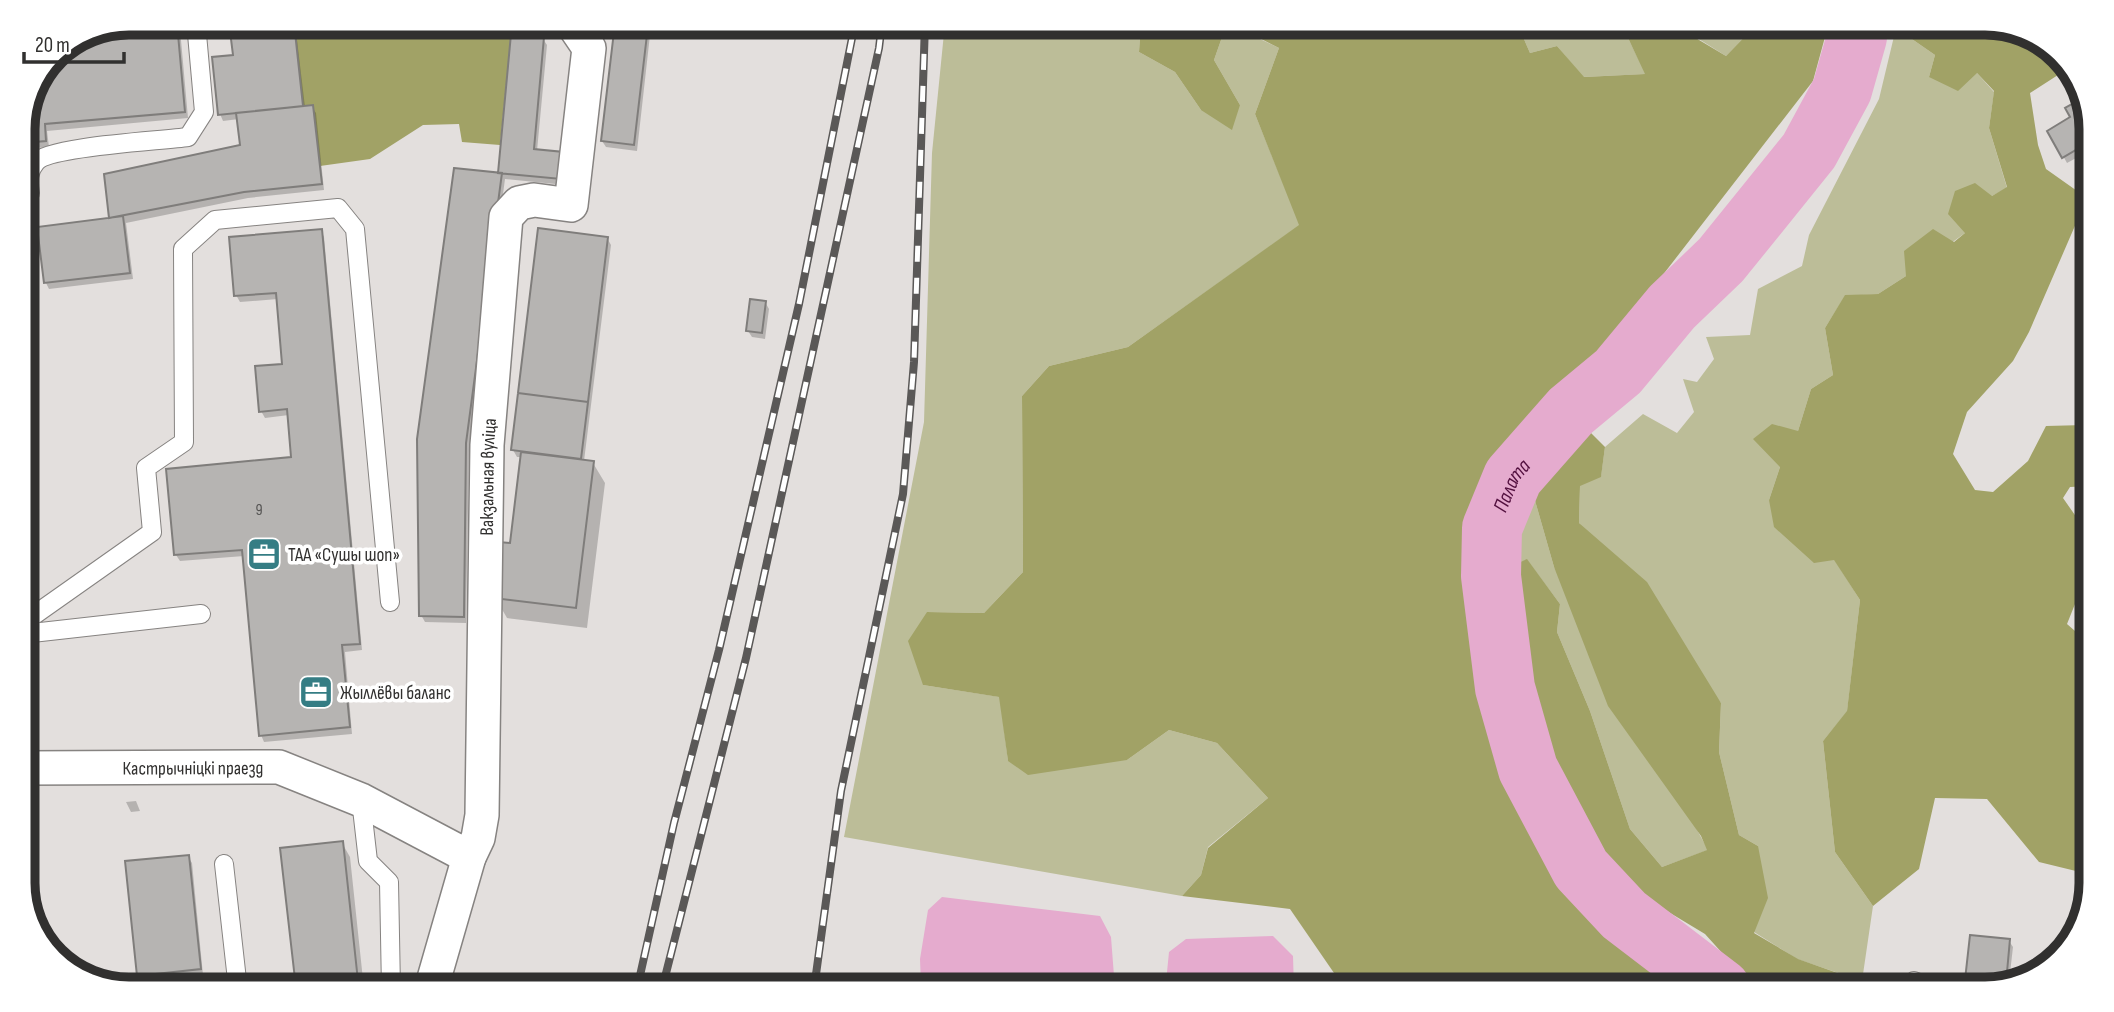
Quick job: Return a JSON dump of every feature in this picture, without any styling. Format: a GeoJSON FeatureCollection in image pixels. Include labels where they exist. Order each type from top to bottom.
{"type":"FeatureCollection","features":[{"type":"Feature","properties":{"kind":"street","name":"Вакзальная вуліца"},"geometry":{"type":"LineString","coordinates":[[434,977],[469,857],[478,838],[482,816],[487,444],[506,217],[519,203],[534,200],[571,205],[589,48],[580,35]]}},
{"type":"Feature","properties":{"kind":"street","name":"Кастрычніцкі праезд"},"geometry":{"type":"LineString","coordinates":[[35,768],[279,767],[361,800],[469,857]]}},
{"type":"Feature","properties":{"kind":"lane"},"geometry":{"type":"LineString","coordinates":[[35,164],[37,160],[57,152],[188,137],[204,111],[197,35]]}},
{"type":"Feature","properties":{"kind":"lane"},"geometry":{"type":"LineString","coordinates":[[35,615],[152,532],[146,468],[184,442],[183,249],[215,220],[338,208],[355,229],[390,603]]}},
{"type":"Feature","properties":{"kind":"lane"},"geometry":{"type":"LineString","coordinates":[[35,633],[201,614]]}},
{"type":"Feature","properties":{"kind":"lane"},"geometry":{"type":"LineString","coordinates":[[361,800],[368,861],[389,882],[391,977]]}},
{"type":"Feature","properties":{"kind":"lane"},"geometry":{"type":"LineString","coordinates":[[224,863],[237,977]]}},
{"type":"Feature","properties":{"kind":"green space"},"geometry":{"type":"Polygon","coordinates":[[[295,35],[511,35],[500,145],[462,142],[459,124],[423,125],[370,159],[320,166],[313,105],[303,106],[295,35]]]}},
{"type":"Feature","properties":{"kind":"green space"},"geometry":{"type":"Polygon","coordinates":[[[944,35],[1140,35],[1139,52],[1175,72],[1201,110],[1240,105],[1214,60],[1223,35],[1252,35],[1279,48],[1255,114],[1300,225],[1128,347],[1049,366],[1022,396],[1023,572],[984,613],[927,612],[923,685],[1000,697],[1008,761],[1127,760],[1169,730],[1217,743],[1268,798],[1208,847],[1201,875],[1182,896],[844,837],[924,422],[932,153],[944,35]]]}},
{"type":"Feature","properties":{"kind":"green space"},"geometry":{"type":"Polygon","coordinates":[[[1140,35],[1223,35],[1214,60],[1240,105],[1232,130],[1201,110],[1175,72],[1139,52],[1140,35]]]}},
{"type":"Feature","properties":{"kind":"green space"},"geometry":{"type":"Polygon","coordinates":[[[1254,35],[1522,35],[1530,53],[1557,46],[1584,77],[1645,74],[1627,35],[1694,35],[1726,56],[1746,35],[1826,35],[1813,81],[1614,338],[1557,391],[1498,460],[1464,533],[1471,633],[1482,696],[1507,774],[1535,832],[1567,886],[1607,929],[1668,977],[1337,977],[1290,909],[1182,896],[1201,875],[1208,848],[1268,798],[1217,743],[1169,730],[1127,760],[1028,775],[1008,761],[999,697],[923,685],[908,641],[927,612],[984,613],[1023,572],[1022,396],[1049,366],[1128,347],[1299,225],[1255,114],[1279,48],[1254,35]]]}},
{"type":"Feature","properties":{"kind":"green space"},"geometry":{"type":"Polygon","coordinates":[[[1522,35],[1626,35],[1646,74],[1583,77],[1557,46],[1530,53],[1522,35]]]}},
{"type":"Feature","properties":{"kind":"green space"},"geometry":{"type":"Polygon","coordinates":[[[1694,35],[1746,35],[1726,56],[1694,35]]]}},
{"type":"Feature","properties":{"kind":"green space"},"geometry":{"type":"Polygon","coordinates":[[[1894,35],[1906,35],[1935,55],[1929,77],[1977,73],[1994,92],[1989,128],[2007,188],[1992,196],[1965,233],[1906,276],[1878,294],[1845,296],[1825,328],[1833,375],[1811,389],[1798,431],[1780,467],[1769,500],[1834,559],[1860,600],[1847,712],[1823,741],[1835,852],[1873,906],[1863,977],[1850,977],[1797,959],[1754,932],[1758,846],[1739,835],[1719,752],[1721,703],[1579,523],[1580,485],[1601,476],[1605,447],[1643,414],[1677,433],[1694,412],[1683,379],[1697,382],[1714,359],[1706,337],[1750,335],[1758,289],[1802,266],[1809,235],[1879,99],[1894,35]]]}},
{"type":"Feature","properties":{"kind":"green space"},"geometry":{"type":"Polygon","coordinates":[[[1906,35],[2003,37],[2026,45],[2047,58],[2058,75],[2030,93],[2038,145],[2046,169],[2079,192],[2079,216],[2029,332],[2013,361],[1967,412],[1953,454],[1975,490],[1993,492],[2028,461],[2046,426],[2079,425],[2079,487],[2070,487],[2063,498],[2079,521],[2079,594],[2067,624],[2079,634],[2079,872],[2039,862],[1987,799],[1935,798],[1919,869],[1873,906],[1835,852],[1823,741],[1847,711],[1860,600],[1834,560],[1814,563],[1774,527],[1769,500],[1780,467],[1753,439],[1772,424],[1798,431],[1811,389],[1833,375],[1825,328],[1845,295],[1878,294],[1906,276],[1904,251],[1933,229],[1954,242],[1965,233],[1948,214],[1955,191],[1975,183],[1992,196],[2007,187],[1989,128],[1994,91],[1977,73],[1958,91],[1929,77],[1935,55],[1906,35]]]}},
{"type":"Feature","properties":{"kind":"green space"},"geometry":{"type":"Polygon","coordinates":[[[1582,424],[1605,447],[1601,477],[1580,486],[1579,523],[1647,582],[1721,703],[1719,752],[1739,835],[1758,846],[1768,898],[1754,933],[1798,959],[1849,977],[1744,977],[1705,934],[1642,896],[1602,859],[1564,789],[1531,688],[1519,621],[1516,564],[1527,559],[1560,604],[1557,632],[1590,711],[1630,829],[1662,867],[1707,850],[1701,836],[1608,706],[1554,567],[1532,490],[1582,424]]]}},
{"type":"Feature","properties":{"kind":"green space"},"geometry":{"type":"Polygon","coordinates":[[[1532,490],[1554,567],[1708,850],[1662,867],[1630,829],[1590,711],[1557,632],[1560,604],[1527,560],[1516,564],[1517,536],[1532,490]]]}},
{"type":"Feature","properties":{"kind":"shaded area"},"geometry":{"type":"Polygon","coordinates":[[[942,897],[1100,916],[1111,937],[1114,977],[921,977],[920,959],[928,910],[942,897]]]}},
{"type":"Feature","properties":{"kind":"shaded area"},"geometry":{"type":"Polygon","coordinates":[[[1273,936],[1293,956],[1294,977],[1166,977],[1169,952],[1186,939],[1273,936]]]}},
{"type":"Feature","properties":{"kind":"building"},"geometry":{"type":"Polygon","coordinates":[[[178,35],[185,112],[45,124],[46,141],[35,142],[38,105],[54,72],[67,58],[93,42],[111,37],[178,35]]]}},
{"type":"Feature","properties":{"kind":"building"},"geometry":{"type":"Polygon","coordinates":[[[230,35],[295,35],[303,106],[218,115],[212,57],[233,55],[230,35]]]}},
{"type":"Feature","properties":{"kind":"building"},"geometry":{"type":"Polygon","coordinates":[[[511,35],[544,37],[534,149],[574,153],[572,180],[498,173],[511,35]]]}},
{"type":"Feature","properties":{"kind":"building"},"geometry":{"type":"Polygon","coordinates":[[[614,35],[647,35],[634,145],[601,141],[614,35]]]}},
{"type":"Feature","properties":{"kind":"building"},"geometry":{"type":"Polygon","coordinates":[[[2075,103],[2079,123],[2079,148],[2062,158],[2047,131],[2070,117],[2065,108],[2075,103]]]}},
{"type":"Feature","properties":{"kind":"building"},"geometry":{"type":"Polygon","coordinates":[[[313,105],[322,184],[244,192],[109,218],[104,174],[240,145],[236,113],[313,105]]]}},
{"type":"Feature","properties":{"kind":"building"},"geometry":{"type":"Polygon","coordinates":[[[454,168],[502,173],[466,443],[464,617],[419,616],[417,439],[454,168]]]}},
{"type":"Feature","properties":{"kind":"building"},"geometry":{"type":"Polygon","coordinates":[[[123,216],[130,273],[44,283],[37,227],[123,216]]]}},
{"type":"Feature","properties":{"kind":"building"},"geometry":{"type":"Polygon","coordinates":[[[538,228],[608,237],[588,402],[518,393],[538,228]]]}},
{"type":"Feature","properties":{"kind":"building"},"geometry":{"type":"Polygon","coordinates":[[[322,229],[360,644],[342,645],[350,727],[259,736],[242,550],[174,555],[166,469],[291,457],[287,409],[259,412],[255,366],[282,364],[276,293],[234,296],[229,237],[322,229]]]}},
{"type":"Feature","properties":{"kind":"building"},"geometry":{"type":"Polygon","coordinates":[[[750,299],[766,301],[762,333],[746,331],[750,299]]]}},
{"type":"Feature","properties":{"kind":"building"},"geometry":{"type":"Polygon","coordinates":[[[518,393],[588,402],[581,459],[511,450],[518,393]]]}},
{"type":"Feature","properties":{"kind":"building"},"geometry":{"type":"Polygon","coordinates":[[[521,452],[594,461],[576,608],[493,598],[499,542],[510,543],[521,452]]]}},
{"type":"Feature","properties":{"kind":"building"},"geometry":{"type":"Polygon","coordinates":[[[343,841],[358,977],[295,977],[280,848],[343,841]]]}},
{"type":"Feature","properties":{"kind":"building"},"geometry":{"type":"Polygon","coordinates":[[[189,855],[201,969],[137,976],[125,861],[189,855]]]}},
{"type":"Feature","properties":{"kind":"building"},"geometry":{"type":"Polygon","coordinates":[[[1970,935],[2010,939],[2007,974],[1965,977],[1970,935]]]}},
{"type":"Feature","properties":{"kind":"waterway","name":"Палата"},"geometry":{"type":"LineString","coordinates":[[1705,977],[1624,915],[1581,869],[1528,769],[1505,688],[1491,576],[1492,528],[1513,477],[1571,411],[1618,372],[1672,307],[1721,260],[1809,151],[1842,90],[1857,35]]}},
{"type":"Feature","properties":{"kind":"railway"},"geometry":{"type":"LineString","coordinates":[[640,977],[799,304],[853,35]]}},
{"type":"Feature","properties":{"kind":"railway"},"geometry":{"type":"LineString","coordinates":[[665,977],[746,658],[881,35]]}},
{"type":"Feature","properties":{"kind":"railway"},"geometry":{"type":"LineString","coordinates":[[816,977],[841,791],[903,494],[914,362],[925,35]]}},
{"type":"Feature","properties":{"kind":"place","name":"ТАА «Сушы шоп»"},"geometry":{"type":"Point","coordinates":[264,554]}},
{"type":"Feature","properties":{"kind":"place","name":"Жыллёвы баланс"},"geometry":{"type":"Point","coordinates":[316,692]}}]}
